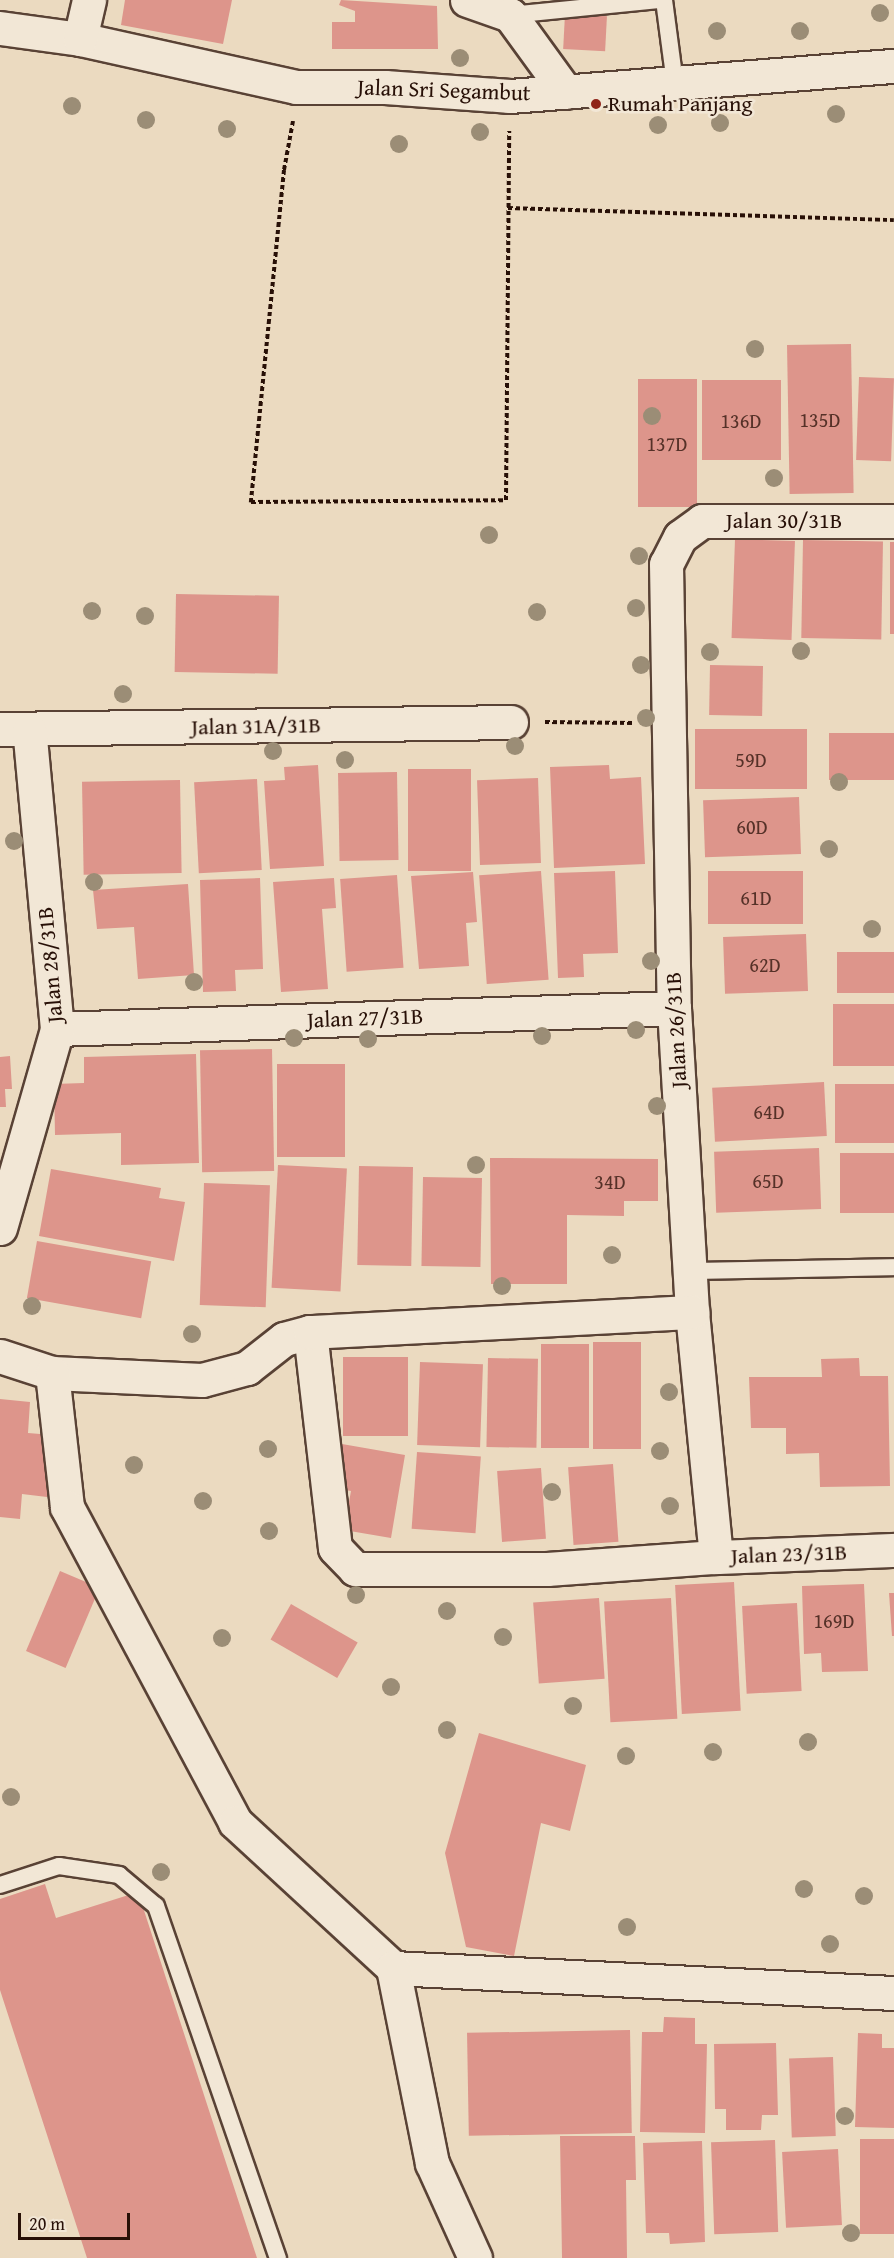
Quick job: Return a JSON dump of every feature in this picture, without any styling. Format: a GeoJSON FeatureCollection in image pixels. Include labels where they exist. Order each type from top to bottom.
{"type":"FeatureCollection","features":[{"type":"Feature","properties":{"kind":"street"},"geometry":{"type":"LineString","coordinates":[[80,39],[89,0]]}},
{"type":"Feature","properties":{"kind":"street"},"geometry":{"type":"LineString","coordinates":[[467,0],[510,15],[566,92]]}},
{"type":"Feature","properties":{"kind":"street","name":"Jalan Sri Segambut"},"geometry":{"type":"LineString","coordinates":[[0,28],[80,39],[296,87],[385,87],[510,96],[894,66]]}},
{"type":"Feature","properties":{"kind":"street","name":"Jalan 30/31B"},"geometry":{"type":"LineString","coordinates":[[680,537],[702,521],[894,520]]}},
{"type":"Feature","properties":{"kind":"street","name":"Jalan 26/31B"},"geometry":{"type":"LineString","coordinates":[[680,537],[666,564],[674,1008],[692,1312],[712,1526]]}},
{"type":"Feature","properties":{"kind":"street","name":"Jalan 31A/31B"},"geometry":{"type":"LineString","coordinates":[[15,729],[511,722]]}},
{"type":"Feature","properties":{"kind":"street","name":"Jalan 28/31B"},"geometry":{"type":"LineString","coordinates":[[0,1228],[57,1029],[15,729]]}},
{"type":"Feature","properties":{"kind":"street","name":"Jalan 27/31B"},"geometry":{"type":"LineString","coordinates":[[57,1029],[674,1008]]}},
{"type":"Feature","properties":{"kind":"street"},"geometry":{"type":"LineString","coordinates":[[0,1356],[52,1373],[202,1380],[247,1368],[284,1339],[310,1332],[692,1312]]}},
{"type":"Feature","properties":{"kind":"street"},"geometry":{"type":"LineString","coordinates":[[310,1332],[335,1548],[355,1569],[547,1569],[716,1557]]}},
{"type":"Feature","properties":{"kind":"street"},"geometry":{"type":"LineString","coordinates":[[52,1373],[67,1507],[235,1822],[393,1968],[432,2163],[475,2258]]}},
{"type":"Feature","properties":{"kind":"street","name":"Jalan 23/31B"},"geometry":{"type":"LineString","coordinates":[[712,1526],[716,1557],[894,1550]]}},
{"type":"Feature","properties":{"kind":"street"},"geometry":{"type":"LineString","coordinates":[[393,1968],[894,1993]]}},
{"type":"Feature","properties":{"kind":"lane"},"geometry":{"type":"LineString","coordinates":[[510,15],[663,0],[675,83]]}},
{"type":"Feature","properties":{"kind":"lane"},"geometry":{"type":"LineString","coordinates":[[689,1271],[894,1267]]}},
{"type":"Feature","properties":{"kind":"lane"},"geometry":{"type":"LineString","coordinates":[[0,1885],[59,1866],[119,1875],[156,1906],[278,2258]]}},
{"type":"Feature","properties":{"kind":"path"},"geometry":{"type":"LineString","coordinates":[[296,87],[251,502],[506,500],[510,96]]}},
{"type":"Feature","properties":{"kind":"path"},"geometry":{"type":"LineString","coordinates":[[508,208],[894,220]]}},
{"type":"Feature","properties":{"kind":"path"},"geometry":{"type":"LineString","coordinates":[[511,722],[669,724]]}},
{"type":"Feature","properties":{"kind":"building"},"geometry":{"type":"Polygon","coordinates":[[[125,0],[232,0],[223,44],[121,25],[125,0]]]}},
{"type":"Feature","properties":{"kind":"building"},"geometry":{"type":"Polygon","coordinates":[[[341,0],[437,6],[438,49],[332,49],[332,22],[355,22],[355,11],[339,5],[341,0]]]}},
{"type":"Feature","properties":{"kind":"building"},"geometry":{"type":"Polygon","coordinates":[[[565,14],[607,16],[605,51],[563,49],[565,14]]]}},
{"type":"Feature","properties":{"kind":"building"},"geometry":{"type":"Polygon","coordinates":[[[851,344],[854,493],[790,494],[787,345],[851,344]]]}},
{"type":"Feature","properties":{"kind":"building"},"geometry":{"type":"Polygon","coordinates":[[[859,377],[894,378],[891,461],[856,460],[859,377]]]}},
{"type":"Feature","properties":{"kind":"building"},"geometry":{"type":"Polygon","coordinates":[[[638,379],[697,379],[697,507],[638,507],[638,379]]]}},
{"type":"Feature","properties":{"kind":"building"},"geometry":{"type":"Polygon","coordinates":[[[702,380],[781,380],[781,460],[702,460],[702,380]]]}},
{"type":"Feature","properties":{"kind":"building"},"geometry":{"type":"Polygon","coordinates":[[[735,539],[795,541],[792,640],[732,638],[735,539]]]}},
{"type":"Feature","properties":{"kind":"building"},"geometry":{"type":"Polygon","coordinates":[[[803,540],[883,541],[881,639],[801,638],[803,540]]]}},
{"type":"Feature","properties":{"kind":"building"},"geometry":{"type":"Polygon","coordinates":[[[890,542],[894,542],[894,634],[890,634],[890,542]]]}},
{"type":"Feature","properties":{"kind":"building"},"geometry":{"type":"Polygon","coordinates":[[[176,594],[279,596],[278,674],[175,672],[176,594]]]}},
{"type":"Feature","properties":{"kind":"building"},"geometry":{"type":"Polygon","coordinates":[[[710,665],[763,666],[762,716],[709,715],[710,665]]]}},
{"type":"Feature","properties":{"kind":"building"},"geometry":{"type":"Polygon","coordinates":[[[695,729],[807,729],[807,789],[695,789],[695,729]]]}},
{"type":"Feature","properties":{"kind":"building"},"geometry":{"type":"Polygon","coordinates":[[[829,733],[894,733],[894,780],[829,780],[829,733]]]}},
{"type":"Feature","properties":{"kind":"building"},"geometry":{"type":"Polygon","coordinates":[[[318,765],[324,866],[270,869],[264,781],[285,780],[284,767],[318,765]]]}},
{"type":"Feature","properties":{"kind":"building"},"geometry":{"type":"Polygon","coordinates":[[[609,765],[610,779],[641,777],[645,864],[554,868],[550,767],[609,765]]]}},
{"type":"Feature","properties":{"kind":"building"},"geometry":{"type":"Polygon","coordinates":[[[408,769],[471,769],[471,871],[408,871],[408,769]]]}},
{"type":"Feature","properties":{"kind":"building"},"geometry":{"type":"Polygon","coordinates":[[[397,772],[399,860],[340,861],[338,773],[397,772]]]}},
{"type":"Feature","properties":{"kind":"building"},"geometry":{"type":"Polygon","coordinates":[[[538,778],[541,863],[480,865],[477,780],[538,778]]]}},
{"type":"Feature","properties":{"kind":"building"},"geometry":{"type":"Polygon","coordinates":[[[257,779],[262,870],[199,873],[194,782],[257,779]]]}},
{"type":"Feature","properties":{"kind":"building"},"geometry":{"type":"Polygon","coordinates":[[[180,780],[182,873],[84,875],[82,782],[180,780]]]}},
{"type":"Feature","properties":{"kind":"building"},"geometry":{"type":"Polygon","coordinates":[[[799,797],[801,854],[705,857],[703,800],[799,797]]]}},
{"type":"Feature","properties":{"kind":"building"},"geometry":{"type":"Polygon","coordinates":[[[541,871],[549,980],[487,984],[479,875],[541,871]]]}},
{"type":"Feature","properties":{"kind":"building"},"geometry":{"type":"Polygon","coordinates":[[[615,871],[618,953],[583,954],[584,977],[558,978],[554,873],[615,871]]]}},
{"type":"Feature","properties":{"kind":"building"},"geometry":{"type":"Polygon","coordinates":[[[708,871],[803,871],[803,924],[708,924],[708,871]]]}},
{"type":"Feature","properties":{"kind":"building"},"geometry":{"type":"Polygon","coordinates":[[[473,872],[477,922],[466,923],[469,966],[419,969],[411,876],[473,872]]]}},
{"type":"Feature","properties":{"kind":"building"},"geometry":{"type":"Polygon","coordinates":[[[397,875],[403,968],[347,972],[340,879],[397,875]]]}},
{"type":"Feature","properties":{"kind":"building"},"geometry":{"type":"Polygon","coordinates":[[[260,878],[263,969],[235,970],[236,991],[203,992],[200,880],[260,878]]]}},
{"type":"Feature","properties":{"kind":"building"},"geometry":{"type":"Polygon","coordinates":[[[334,878],[336,908],[322,909],[328,989],[281,992],[273,882],[334,878]]]}},
{"type":"Feature","properties":{"kind":"building"},"geometry":{"type":"Polygon","coordinates":[[[188,884],[194,975],[138,979],[134,927],[97,929],[93,890],[188,884]]]}},
{"type":"Feature","properties":{"kind":"building"},"geometry":{"type":"Polygon","coordinates":[[[806,934],[808,991],[725,994],[723,937],[806,934]]]}},
{"type":"Feature","properties":{"kind":"building"},"geometry":{"type":"Polygon","coordinates":[[[837,952],[894,952],[894,993],[837,993],[837,952]]]}},
{"type":"Feature","properties":{"kind":"building"},"geometry":{"type":"Polygon","coordinates":[[[833,1004],[894,1004],[894,1066],[833,1066],[833,1004]]]}},
{"type":"Feature","properties":{"kind":"building"},"geometry":{"type":"Polygon","coordinates":[[[272,1049],[274,1171],[202,1172],[200,1050],[272,1049]]]}},
{"type":"Feature","properties":{"kind":"building"},"geometry":{"type":"Polygon","coordinates":[[[196,1054],[199,1163],[121,1165],[121,1133],[55,1135],[54,1084],[84,1083],[84,1057],[196,1054]]]}},
{"type":"Feature","properties":{"kind":"building"},"geometry":{"type":"Polygon","coordinates":[[[10,1056],[12,1089],[5,1089],[6,1107],[0,1107],[0,1057],[10,1056]]]}},
{"type":"Feature","properties":{"kind":"building"},"geometry":{"type":"Polygon","coordinates":[[[277,1064],[345,1064],[345,1157],[277,1157],[277,1064]]]}},
{"type":"Feature","properties":{"kind":"building"},"geometry":{"type":"Polygon","coordinates":[[[824,1082],[827,1136],[715,1142],[712,1088],[824,1082]]]}},
{"type":"Feature","properties":{"kind":"building"},"geometry":{"type":"Polygon","coordinates":[[[835,1084],[894,1084],[894,1143],[835,1143],[835,1084]]]}},
{"type":"Feature","properties":{"kind":"building"},"geometry":{"type":"Polygon","coordinates":[[[819,1148],[821,1209],[716,1213],[714,1152],[819,1148]]]}},
{"type":"Feature","properties":{"kind":"building"},"geometry":{"type":"Polygon","coordinates":[[[840,1153],[894,1153],[894,1213],[840,1213],[840,1153]]]}},
{"type":"Feature","properties":{"kind":"building"},"geometry":{"type":"Polygon","coordinates":[[[490,1158],[658,1159],[658,1201],[624,1201],[624,1216],[567,1215],[567,1284],[491,1284],[490,1158]]]}},
{"type":"Feature","properties":{"kind":"building"},"geometry":{"type":"Polygon","coordinates":[[[278,1165],[347,1169],[340,1291],[272,1288],[278,1165]]]}},
{"type":"Feature","properties":{"kind":"building"},"geometry":{"type":"Polygon","coordinates":[[[359,1166],[413,1167],[411,1266],[357,1265],[359,1166]]]}},
{"type":"Feature","properties":{"kind":"building"},"geometry":{"type":"Polygon","coordinates":[[[51,1169],[161,1188],[159,1198],[185,1202],[174,1261],[39,1236],[51,1169]]]}},
{"type":"Feature","properties":{"kind":"building"},"geometry":{"type":"Polygon","coordinates":[[[423,1177],[482,1178],[480,1267],[421,1266],[423,1177]]]}},
{"type":"Feature","properties":{"kind":"building"},"geometry":{"type":"Polygon","coordinates":[[[204,1183],[270,1185],[266,1307],[200,1305],[204,1183]]]}},
{"type":"Feature","properties":{"kind":"building"},"geometry":{"type":"Polygon","coordinates":[[[37,1241],[151,1261],[141,1318],[27,1298],[37,1241]]]}},
{"type":"Feature","properties":{"kind":"building"},"geometry":{"type":"Polygon","coordinates":[[[593,1342],[641,1342],[641,1449],[593,1449],[593,1342]]]}},
{"type":"Feature","properties":{"kind":"building"},"geometry":{"type":"Polygon","coordinates":[[[541,1344],[589,1344],[589,1448],[541,1448],[541,1344]]]}},
{"type":"Feature","properties":{"kind":"building"},"geometry":{"type":"Polygon","coordinates":[[[343,1357],[408,1357],[408,1436],[343,1436],[343,1357]]]}},
{"type":"Feature","properties":{"kind":"building"},"geometry":{"type":"Polygon","coordinates":[[[488,1358],[538,1359],[536,1448],[486,1447],[488,1358]]]}},
{"type":"Feature","properties":{"kind":"building"},"geometry":{"type":"Polygon","coordinates":[[[859,1358],[860,1376],[888,1376],[890,1486],[820,1487],[819,1453],[786,1454],[786,1428],[751,1428],[749,1377],[822,1377],[821,1359],[859,1358]]]}},
{"type":"Feature","properties":{"kind":"building"},"geometry":{"type":"Polygon","coordinates":[[[420,1362],[483,1364],[480,1447],[417,1445],[420,1362]]]}},
{"type":"Feature","properties":{"kind":"building"},"geometry":{"type":"Polygon","coordinates":[[[0,1399],[30,1402],[28,1433],[52,1435],[47,1497],[22,1494],[20,1519],[0,1517],[0,1399]]]}},
{"type":"Feature","properties":{"kind":"building"},"geometry":{"type":"Polygon","coordinates":[[[342,1444],[405,1455],[391,1538],[344,1530],[351,1491],[334,1488],[342,1444]]]}},
{"type":"Feature","properties":{"kind":"building"},"geometry":{"type":"Polygon","coordinates":[[[417,1452],[481,1456],[475,1533],[412,1529],[417,1452]]]}},
{"type":"Feature","properties":{"kind":"building"},"geometry":{"type":"Polygon","coordinates":[[[613,1464],[618,1542],[574,1545],[568,1467],[613,1464]]]}},
{"type":"Feature","properties":{"kind":"building"},"geometry":{"type":"Polygon","coordinates":[[[541,1468],[546,1539],[502,1542],[497,1471],[541,1468]]]}},
{"type":"Feature","properties":{"kind":"building"},"geometry":{"type":"Polygon","coordinates":[[[60,1571],[100,1588],[66,1668],[26,1651],[60,1571]]]}},
{"type":"Feature","properties":{"kind":"building"},"geometry":{"type":"Polygon","coordinates":[[[734,1582],[741,1711],[682,1714],[675,1585],[734,1582]]]}},
{"type":"Feature","properties":{"kind":"building"},"geometry":{"type":"Polygon","coordinates":[[[864,1584],[868,1671],[822,1672],[821,1653],[804,1654],[802,1586],[864,1584]]]}},
{"type":"Feature","properties":{"kind":"building"},"geometry":{"type":"Polygon","coordinates":[[[889,1593],[894,1593],[894,1636],[892,1636],[889,1593]]]}},
{"type":"Feature","properties":{"kind":"building"},"geometry":{"type":"Polygon","coordinates":[[[599,1598],[605,1679],[539,1683],[533,1603],[599,1598]]]}},
{"type":"Feature","properties":{"kind":"building"},"geometry":{"type":"Polygon","coordinates":[[[671,1598],[677,1719],[610,1722],[604,1602],[671,1598]]]}},
{"type":"Feature","properties":{"kind":"building"},"geometry":{"type":"Polygon","coordinates":[[[797,1603],[802,1691],[747,1694],[742,1606],[797,1603]]]}},
{"type":"Feature","properties":{"kind":"building"},"geometry":{"type":"Polygon","coordinates":[[[291,1604],[358,1642],[337,1678],[270,1640],[291,1604]]]}},
{"type":"Feature","properties":{"kind":"building"},"geometry":{"type":"Polygon","coordinates":[[[479,1733],[586,1765],[570,1831],[541,1823],[514,1956],[466,1947],[445,1853],[479,1733]]]}},
{"type":"Feature","properties":{"kind":"building"},"geometry":{"type":"Polygon","coordinates":[[[45,1884],[56,1918],[138,1892],[257,2258],[87,2258],[0,1990],[0,1899],[45,1884]]]}},
{"type":"Feature","properties":{"kind":"building"},"geometry":{"type":"Polygon","coordinates":[[[664,2017],[695,2018],[695,2044],[707,2044],[705,2133],[640,2132],[642,2032],[663,2032],[664,2017]]]}},
{"type":"Feature","properties":{"kind":"building"},"geometry":{"type":"Polygon","coordinates":[[[630,2030],[632,2133],[469,2136],[467,2033],[630,2030]]]}},
{"type":"Feature","properties":{"kind":"building"},"geometry":{"type":"Polygon","coordinates":[[[858,2033],[882,2034],[882,2048],[894,2048],[894,2128],[855,2127],[858,2033]]]}},
{"type":"Feature","properties":{"kind":"building"},"geometry":{"type":"Polygon","coordinates":[[[776,2043],[778,2115],[762,2115],[761,2130],[726,2130],[726,2109],[715,2109],[714,2044],[776,2043]]]}},
{"type":"Feature","properties":{"kind":"building"},"geometry":{"type":"Polygon","coordinates":[[[833,2057],[836,2136],[792,2137],[789,2059],[833,2057]]]}},
{"type":"Feature","properties":{"kind":"building"},"geometry":{"type":"Polygon","coordinates":[[[560,2136],[635,2136],[636,2180],[626,2180],[627,2258],[562,2258],[560,2136]]]}},
{"type":"Feature","properties":{"kind":"building"},"geometry":{"type":"Polygon","coordinates":[[[860,2139],[894,2139],[894,2234],[860,2234],[860,2139]]]}},
{"type":"Feature","properties":{"kind":"building"},"geometry":{"type":"Polygon","coordinates":[[[775,2140],[778,2232],[714,2234],[711,2142],[775,2140]]]}},
{"type":"Feature","properties":{"kind":"building"},"geometry":{"type":"Polygon","coordinates":[[[702,2141],[705,2242],[670,2244],[669,2233],[646,2233],[643,2143],[702,2141]]]}},
{"type":"Feature","properties":{"kind":"building"},"geometry":{"type":"Polygon","coordinates":[[[838,2149],[842,2225],[786,2228],[782,2152],[838,2149]]]}},
{"type":"Feature","properties":{"kind":"place","name":"Rumah Panjang"},"geometry":{"type":"Point","coordinates":[596,104]}}]}
